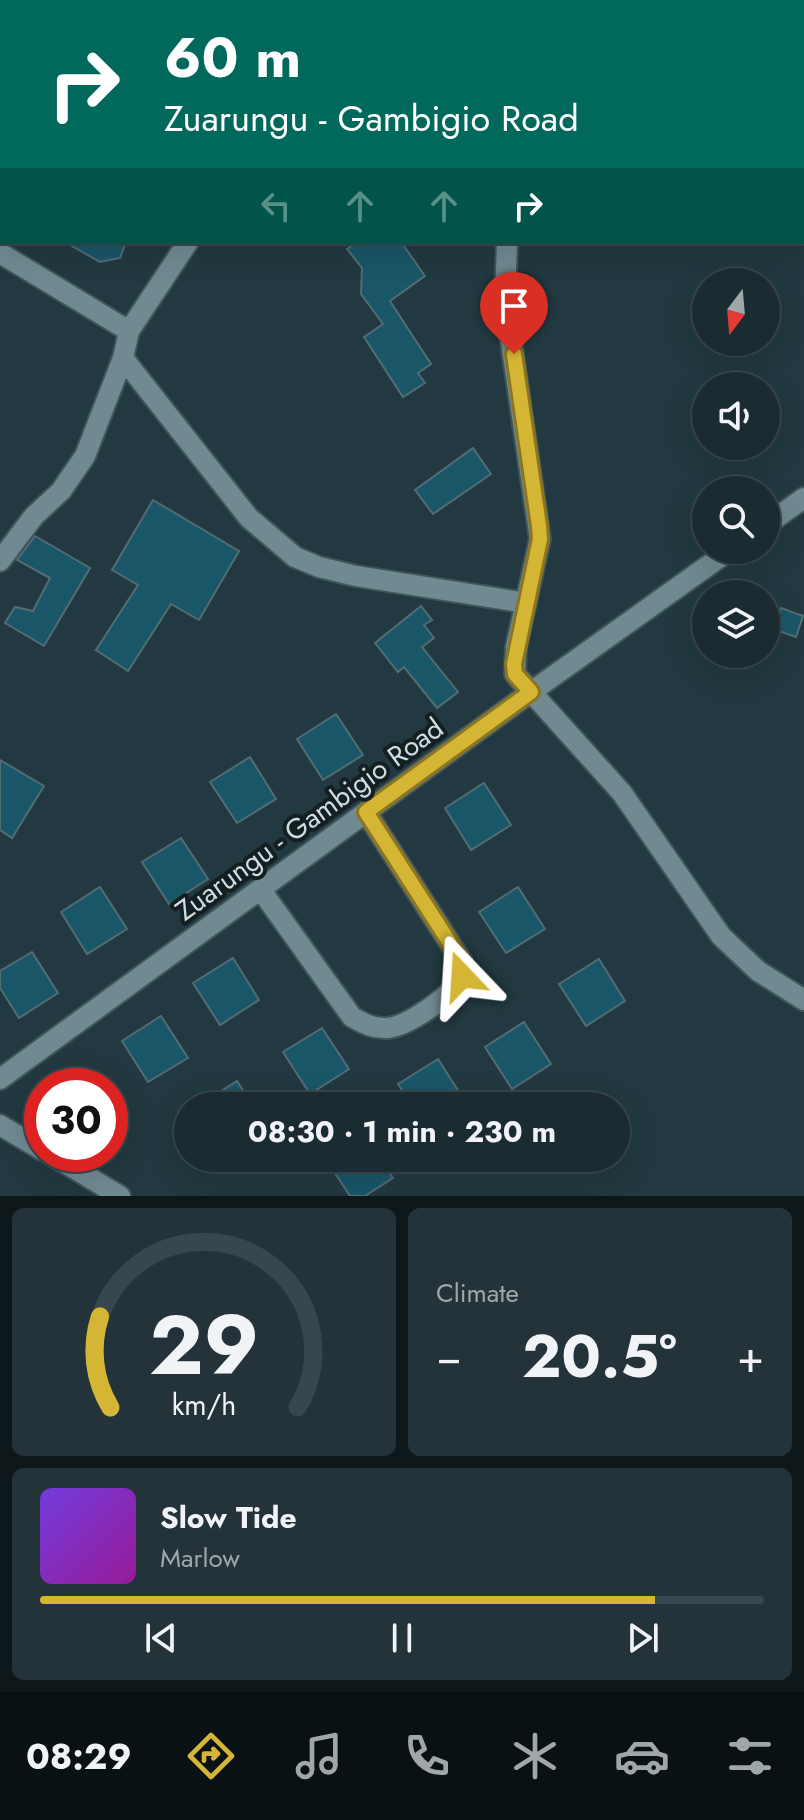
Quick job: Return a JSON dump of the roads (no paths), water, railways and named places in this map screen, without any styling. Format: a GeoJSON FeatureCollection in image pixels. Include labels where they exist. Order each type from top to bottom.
{"type":"FeatureCollection","features":[{"type":"Feature","properties":{"kind":"street"},"geometry":{"type":"LineString","coordinates":[[0,561],[34,516],[61,491],[85,456],[123,358],[129,331],[187,244]]}},
{"type":"Feature","properties":{"kind":"street"},"geometry":{"type":"LineString","coordinates":[[507,244],[505,301],[540,539],[514,664],[515,674],[622,793],[721,936],[758,971],[804,1000]]}},
{"type":"Feature","properties":{"kind":"street"},"geometry":{"type":"LineString","coordinates":[[0,253],[129,331]]}},
{"type":"Feature","properties":{"kind":"street"},"geometry":{"type":"LineString","coordinates":[[123,358],[249,518],[295,557],[319,567],[356,576],[526,603]]}},
{"type":"Feature","properties":{"kind":"street"},"geometry":{"type":"LineString","coordinates":[[780,515],[804,498]]}},
{"type":"Feature","properties":{"kind":"street","name":"Zuarungu - Gambigio Road"},"geometry":{"type":"LineString","coordinates":[[0,1079],[710,564]]}},
{"type":"Feature","properties":{"kind":"street"},"geometry":{"type":"LineString","coordinates":[[261,890],[352,1017],[368,1026],[384,1029],[399,1027],[423,1012],[454,988],[462,976],[462,962],[366,812]]}},
{"type":"Feature","properties":{"kind":"street"},"geometry":{"type":"LineString","coordinates":[[0,1125],[24,1139]]}},
{"type":"Feature","properties":{"kind":"street"},"geometry":{"type":"LineString","coordinates":[[80,1172],[120,1196]]}}]}
